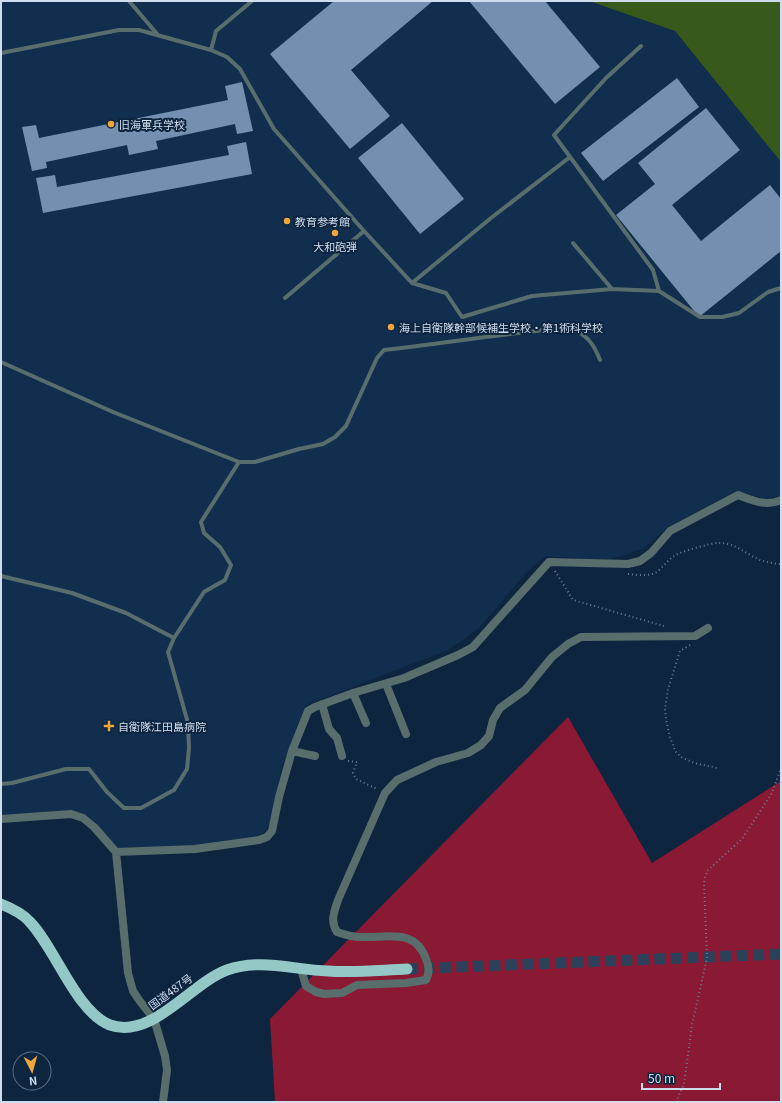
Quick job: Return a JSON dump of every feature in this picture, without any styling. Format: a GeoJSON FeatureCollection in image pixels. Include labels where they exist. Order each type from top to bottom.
{"type":"FeatureCollection","features":[{"type":"Feature","properties":{"kind":"highway","name":"国道487号"},"geometry":{"type":"LineString","coordinates":[[1,904],[16,912],[33,925],[79,997],[91,1011],[110,1024],[121,1027],[133,1026],[154,1019],[207,980],[226,970],[245,965],[264,964],[329,971],[407,969]]}},
{"type":"Feature","properties":{"kind":"street"},"geometry":{"type":"LineString","coordinates":[[116,852],[195,849],[259,840],[267,837],[272,831],[279,797],[292,751],[308,711],[322,704],[353,693],[404,678],[473,647],[549,562],[628,564],[640,561],[651,553],[670,531],[738,495],[765,504],[774,504],[781,500]]}},
{"type":"Feature","properties":{"kind":"street"},"geometry":{"type":"LineString","coordinates":[[301,969],[306,986],[316,992],[324,994],[342,993],[357,985],[406,983],[426,980],[429,975],[428,962],[422,948],[413,940],[400,936],[347,936],[337,932],[333,926],[333,916],[338,900],[385,793],[397,780],[436,762],[468,753],[481,745],[489,736],[493,720],[500,708],[525,690],[552,657],[568,644],[581,637],[695,636],[708,628]]}},
{"type":"Feature","properties":{"kind":"street"},"geometry":{"type":"LineString","coordinates":[[386,684],[406,734]]}},
{"type":"Feature","properties":{"kind":"street"},"geometry":{"type":"LineString","coordinates":[[353,693],[366,723]]}},
{"type":"Feature","properties":{"kind":"street"},"geometry":{"type":"LineString","coordinates":[[322,704],[329,729],[337,738],[342,756]]}},
{"type":"Feature","properties":{"kind":"street"},"geometry":{"type":"LineString","coordinates":[[292,751],[315,756]]}},
{"type":"Feature","properties":{"kind":"street"},"geometry":{"type":"LineString","coordinates":[[1,819],[71,814],[83,818],[94,827],[116,852],[128,972],[133,991],[154,1019],[165,1056],[167,1070],[163,1102]]}},
{"type":"Feature","properties":{"kind":"lane"},"geometry":{"type":"LineString","coordinates":[[129,1],[158,35]]}},
{"type":"Feature","properties":{"kind":"lane"},"geometry":{"type":"LineString","coordinates":[[211,50],[216,31],[252,1]]}},
{"type":"Feature","properties":{"kind":"lane"},"geometry":{"type":"LineString","coordinates":[[1,53],[120,30],[138,30],[211,50],[227,57],[240,69],[274,129],[364,231],[412,283],[446,293],[462,317],[532,296],[612,289],[659,291],[700,318],[722,317],[739,313],[768,292],[781,288]]}},
{"type":"Feature","properties":{"kind":"lane"},"geometry":{"type":"LineString","coordinates":[[641,46],[606,78],[554,135],[653,270],[659,291]]}},
{"type":"Feature","properties":{"kind":"lane"},"geometry":{"type":"LineString","coordinates":[[412,283],[570,157]]}},
{"type":"Feature","properties":{"kind":"lane"},"geometry":{"type":"LineString","coordinates":[[285,298],[364,231]]}},
{"type":"Feature","properties":{"kind":"lane"},"geometry":{"type":"LineString","coordinates":[[573,243],[612,289]]}},
{"type":"Feature","properties":{"kind":"lane"},"geometry":{"type":"LineString","coordinates":[[1,362],[113,412],[240,462],[255,462],[299,449],[323,444],[335,437],[346,426],[377,358],[384,350],[557,329],[574,330],[587,338],[596,349],[600,360]]}},
{"type":"Feature","properties":{"kind":"lane"},"geometry":{"type":"LineString","coordinates":[[1,784],[12,783],[66,769],[89,769],[107,792],[124,808],[141,808],[174,790],[187,769],[189,748],[188,723],[168,652],[174,638],[204,592],[224,580],[231,565],[220,547],[204,533],[201,522],[240,462]]}},
{"type":"Feature","properties":{"kind":"lane"},"geometry":{"type":"LineString","coordinates":[[1,576],[72,593],[126,613],[174,638]]}},
{"type":"Feature","properties":{"kind":"path"},"geometry":{"type":"LineString","coordinates":[[622,574],[650,574],[658,571],[678,553],[720,543],[742,549],[760,560],[773,564],[781,564]]}},
{"type":"Feature","properties":{"kind":"path"},"geometry":{"type":"LineString","coordinates":[[549,562],[573,600],[670,628],[662,629]]}},
{"type":"Feature","properties":{"kind":"path"},"geometry":{"type":"LineString","coordinates":[[691,644],[680,651],[671,681],[665,709],[666,720],[675,751],[681,758],[694,763],[717,768]]}},
{"type":"Feature","properties":{"kind":"path"},"geometry":{"type":"LineString","coordinates":[[342,756],[346,761],[357,762],[353,773],[356,779],[385,793]]}},
{"type":"Feature","properties":{"kind":"path"},"geometry":{"type":"LineString","coordinates":[[676,1102],[684,1084],[692,1025],[707,958],[704,882],[707,871],[742,839],[772,793],[781,768]]}},
{"type":"Feature","properties":{"kind":"shaded area","name":"海上自衛隊幹部候補生学校・第1術科学校"},"geometry":{"type":"Polygon","coordinates":[[[1,1],[589,1],[675,31],[781,162],[781,495],[767,499],[735,491],[667,528],[642,549],[607,560],[545,556],[528,571],[478,629],[448,650],[306,705],[282,766],[270,823],[261,835],[254,838],[193,846],[120,848],[117,847],[92,820],[71,810],[1,816],[1,1]]]}},
{"type":"Feature","properties":{"kind":"shaded area"},"geometry":{"type":"Polygon","coordinates":[[[589,1],[781,1],[781,162],[675,31],[589,1]]]}},
{"type":"Feature","properties":{"kind":"shaded area"},"geometry":{"type":"Polygon","coordinates":[[[568,717],[652,863],[781,781],[781,1102],[275,1102],[270,1019],[568,717]]]}},
{"type":"Feature","properties":{"kind":"building"},"geometry":{"type":"Polygon","coordinates":[[[334,1],[433,1],[351,70],[390,116],[350,149],[270,54],[334,1]]]}},
{"type":"Feature","properties":{"kind":"building"},"geometry":{"type":"Polygon","coordinates":[[[469,1],[545,1],[600,67],[555,104],[469,1]]]}},
{"type":"Feature","properties":{"kind":"building"},"geometry":{"type":"Polygon","coordinates":[[[677,78],[699,107],[603,181],[581,153],[677,78]]]}},
{"type":"Feature","properties":{"kind":"building"},"geometry":{"type":"Polygon","coordinates":[[[242,82],[253,131],[237,134],[235,124],[156,141],[158,149],[129,155],[127,145],[46,162],[47,168],[32,171],[22,127],[36,125],[39,138],[228,100],[225,86],[242,82]]]}},
{"type":"Feature","properties":{"kind":"building"},"geometry":{"type":"Polygon","coordinates":[[[706,108],[740,150],[672,205],[701,241],[770,185],[781,199],[781,251],[699,317],[616,215],[655,184],[638,163],[706,108]]]}},
{"type":"Feature","properties":{"kind":"building"},"geometry":{"type":"Polygon","coordinates":[[[402,123],[464,199],[420,234],[358,158],[402,123]]]}},
{"type":"Feature","properties":{"kind":"building"},"geometry":{"type":"Polygon","coordinates":[[[246,142],[252,174],[43,213],[36,178],[55,175],[57,187],[229,155],[227,146],[246,142]]]}},
{"type":"Feature","properties":{"kind":"tunnel"},"geometry":{"type":"LineString","coordinates":[[407,969],[781,954]]}},
{"type":"Feature","properties":{"kind":"place","name":"旧海軍兵学校"},"geometry":{"type":"Point","coordinates":[111,124]}},
{"type":"Feature","properties":{"kind":"place","name":"教育参考館"},"geometry":{"type":"Point","coordinates":[287,221]}},
{"type":"Feature","properties":{"kind":"place","name":"大和砲弾"},"geometry":{"type":"Point","coordinates":[335,233]}},
{"type":"Feature","properties":{"kind":"place","name":"海上自衛隊幹部候補生学校・第1術科学校"},"geometry":{"type":"Point","coordinates":[391,327]}},
{"type":"Feature","properties":{"kind":"place","name":"自衛隊江田島病院"},"geometry":{"type":"Point","coordinates":[109,726]}}]}
